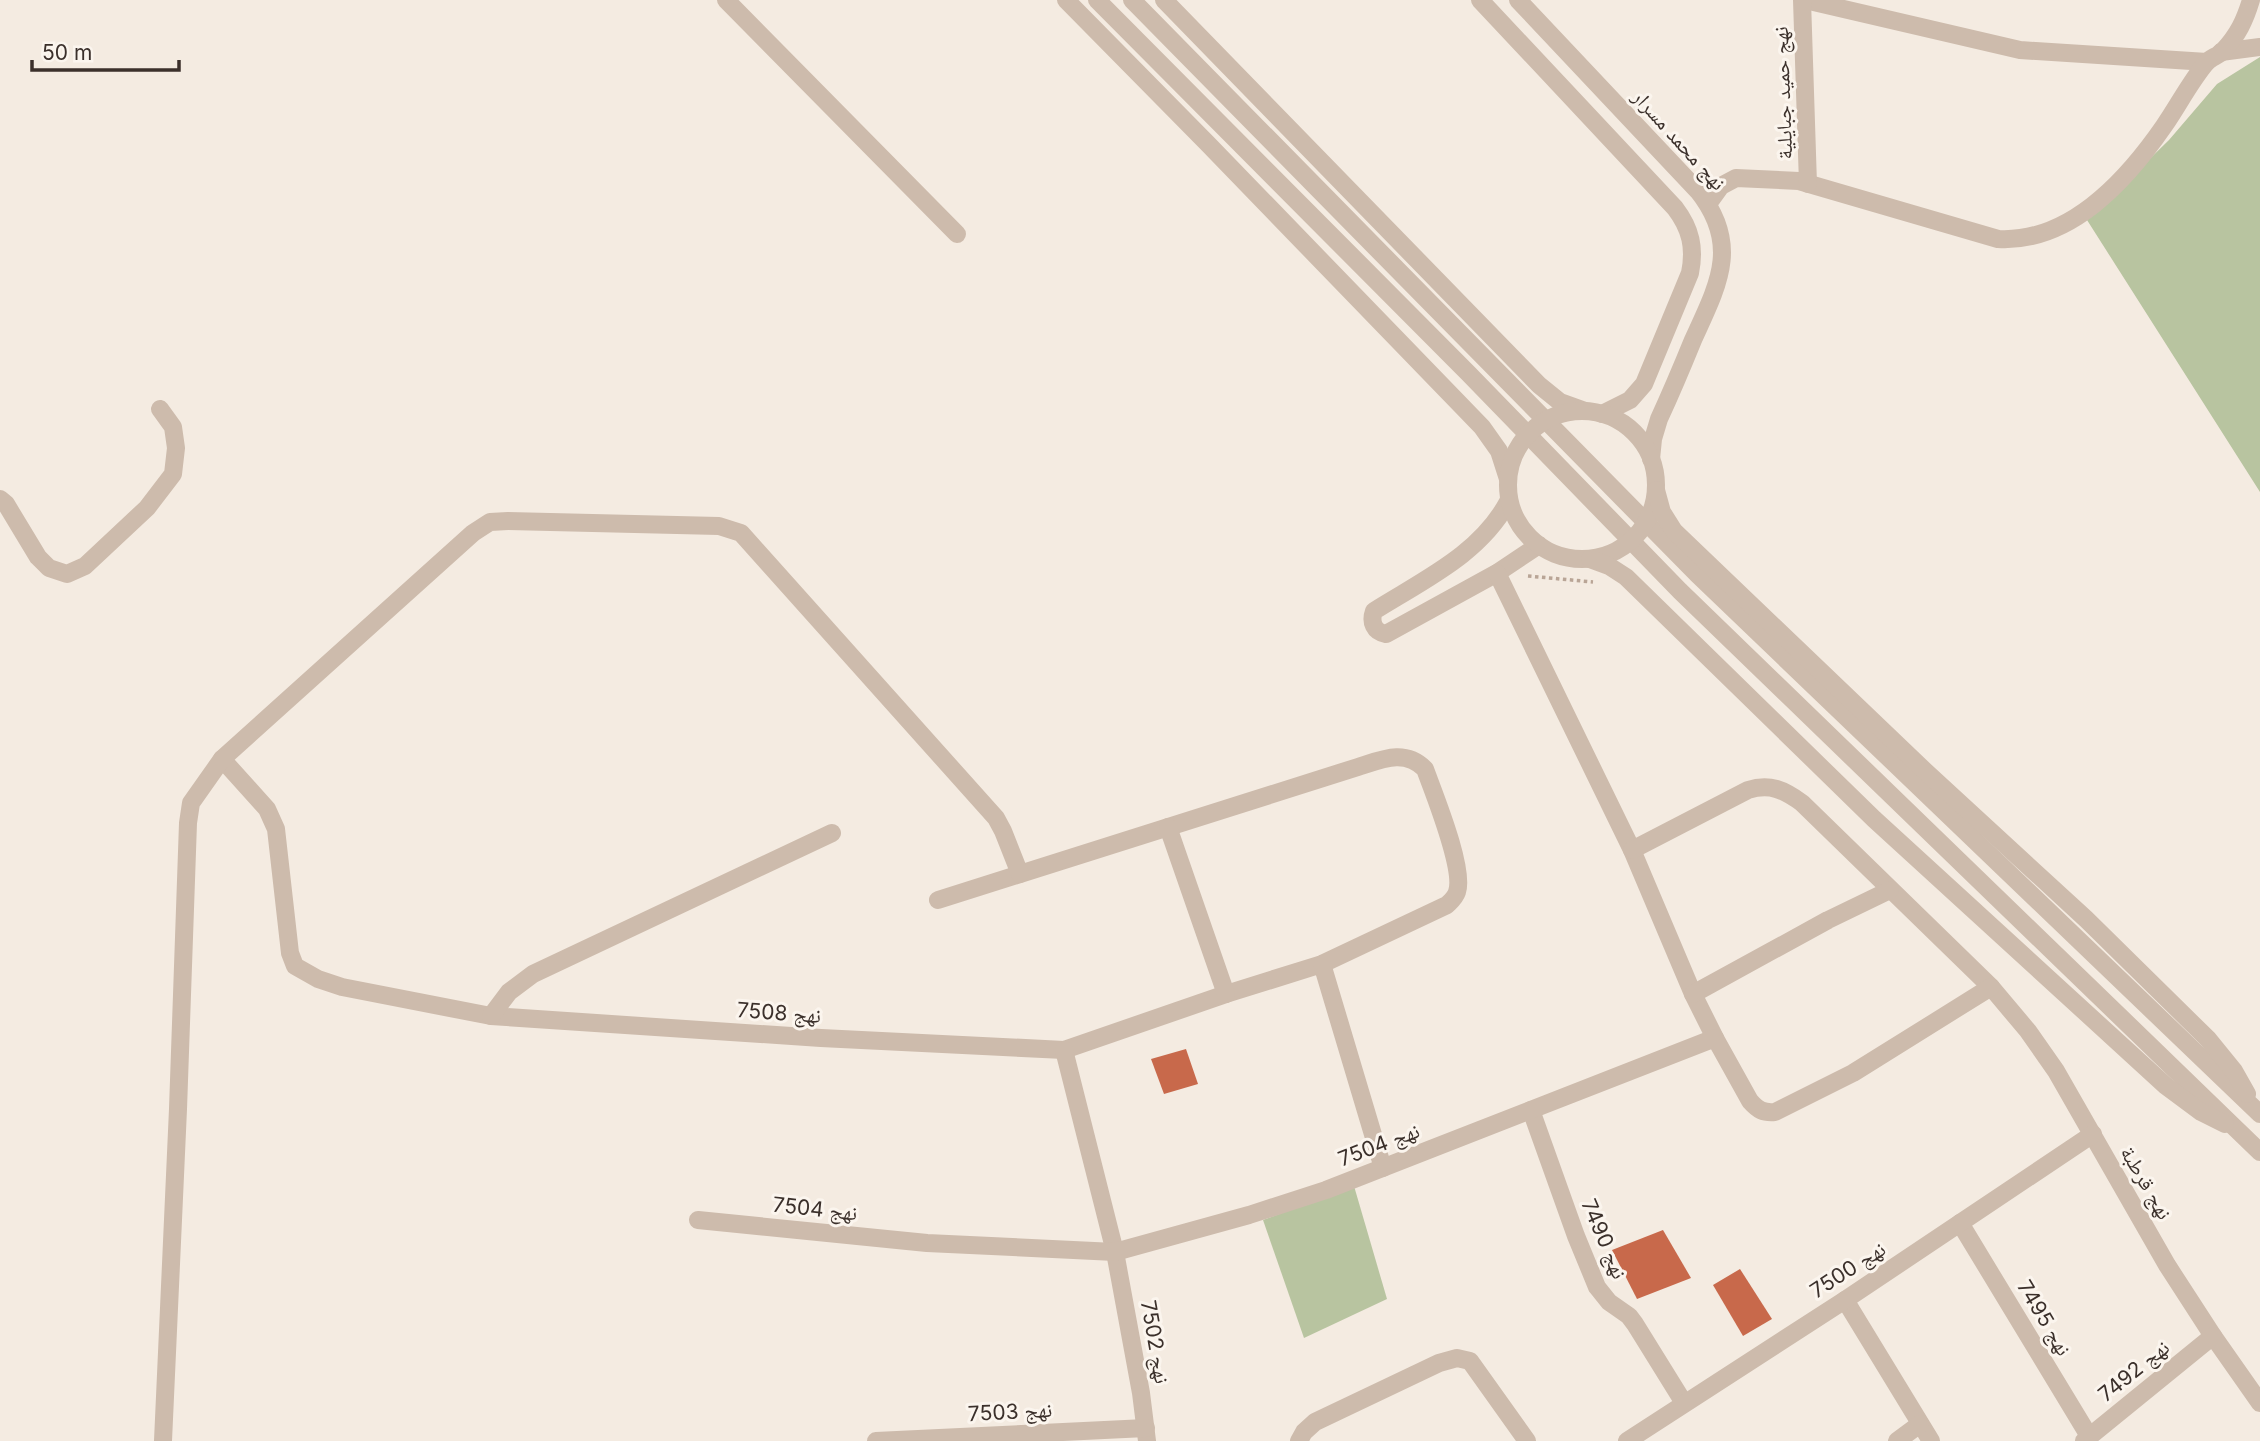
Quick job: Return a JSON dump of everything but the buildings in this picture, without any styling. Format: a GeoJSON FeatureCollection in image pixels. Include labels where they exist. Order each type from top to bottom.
{"type":"FeatureCollection","features":[{"type":"Feature","properties":{"kind":"street"},"geometry":{"type":"LineString","coordinates":[[726,0],[957,234]]}},
{"type":"Feature","properties":{"kind":"street"},"geometry":{"type":"LineString","coordinates":[[1066,0],[1482,428],[1499,451],[1508,479],[1510,500],[1520,526],[1539,545],[1563,556],[1590,559],[1609,566],[1626,578],[1874,819],[2166,1086],[2201,1112],[2239,1131]]}},
{"type":"Feature","properties":{"kind":"street"},"geometry":{"type":"LineString","coordinates":[[1097,0],[1468,373],[1680,591],[2260,1152]]}},
{"type":"Feature","properties":{"kind":"street"},"geometry":{"type":"LineString","coordinates":[[1132,0],[1697,574],[2256,1110]]}},
{"type":"Feature","properties":{"kind":"street"},"geometry":{"type":"LineString","coordinates":[[1164,0],[1539,385],[1560,402],[1626,426],[1645,446],[1651,458],[1662,512],[1674,531],[1925,771],[2086,919],[2208,1039],[2234,1071],[2256,1110]]}},
{"type":"Feature","properties":{"kind":"street"},"geometry":{"type":"LineString","coordinates":[[1480,0],[1675,208],[1693,245],[1690,272],[1649,375],[1630,400],[1593,412],[1560,414],[1538,426],[1528,434],[1514,455],[1508,479]]}},
{"type":"Feature","properties":{"kind":"street","name":"نهج محمد مسرار"},"geometry":{"type":"LineString","coordinates":[[1518,0],[1708,204],[1721,235],[1722,268],[1718,284],[1659,419],[1651,458]]}},
{"type":"Feature","properties":{"kind":"street"},"geometry":{"type":"LineString","coordinates":[[1804,0],[2020,50],[2214,57],[2260,47]]}},
{"type":"Feature","properties":{"kind":"street","name":"نهج حميد جبايلية"},"geometry":{"type":"LineString","coordinates":[[1804,0],[1808,184]]}},
{"type":"Feature","properties":{"kind":"street"},"geometry":{"type":"LineString","coordinates":[[1708,204],[1721,186],[1736,178],[1769,178],[1808,184],[1998,239],[2015,240],[2057,228],[2100,199],[2129,172],[2214,57],[2242,28],[2252,0]]}},
{"type":"Feature","properties":{"kind":"street"},"geometry":{"type":"LineString","coordinates":[[0,499],[6,504],[37,556],[48,568],[67,574],[85,566],[147,508],[173,474],[176,448],[173,427],[160,410]]}},
{"type":"Feature","properties":{"kind":"street"},"geometry":{"type":"LineString","coordinates":[[1590,559],[1615,551],[1636,536],[1650,515],[1656,490]]}},
{"type":"Feature","properties":{"kind":"street"},"geometry":{"type":"LineString","coordinates":[[1510,500],[1490,530],[1469,550],[1374,611],[1373,626],[1380,633],[1386,634],[1497,573],[1539,545]]}},
{"type":"Feature","properties":{"kind":"street"},"geometry":{"type":"LineString","coordinates":[[163,1441],[188,823],[191,803],[222,759],[472,533],[490,522],[508,521],[719,526],[741,533],[996,818],[1020,874]]}},
{"type":"Feature","properties":{"kind":"street"},"geometry":{"type":"LineString","coordinates":[[1497,573],[1632,850],[1693,994],[1750,1101],[1757,1109],[1765,1113],[1775,1112],[1853,1073],[1991,987]]}},
{"type":"Feature","properties":{"kind":"street"},"geometry":{"type":"LineString","coordinates":[[938,900],[1386,758],[1404,756],[1417,761],[1425,769],[1454,854],[1457,895],[1447,905],[1322,964],[1065,1050]]}},
{"type":"Feature","properties":{"kind":"street","name":"نهج 7508"},"geometry":{"type":"LineString","coordinates":[[222,759],[267,809],[275,828],[290,953],[296,966],[318,979],[342,987],[491,1016],[821,1038],[1065,1050]]}},
{"type":"Feature","properties":{"kind":"street","name":"نهج قرطبة"},"geometry":{"type":"LineString","coordinates":[[1632,850],[1730,797],[1761,786],[1785,791],[1802,803],[1991,987],[2028,1031],[2056,1071],[2167,1265],[2260,1403]]}},
{"type":"Feature","properties":{"kind":"street"},"geometry":{"type":"LineString","coordinates":[[1168,827],[1226,994]]}},
{"type":"Feature","properties":{"kind":"street"},"geometry":{"type":"LineString","coordinates":[[491,1016],[509,992],[533,974],[832,833]]}},
{"type":"Feature","properties":{"kind":"street"},"geometry":{"type":"LineString","coordinates":[[1693,994],[1828,920],[1890,890]]}},
{"type":"Feature","properties":{"kind":"street"},"geometry":{"type":"LineString","coordinates":[[1322,964],[1383,1168]]}},
{"type":"Feature","properties":{"kind":"street","name":"نهج 7504"},"geometry":{"type":"LineString","coordinates":[[698,1220],[926,1243],[1115,1252],[1249,1214],[1383,1168],[1715,1038]]}},
{"type":"Feature","properties":{"kind":"street","name":"نهج 7502"},"geometry":{"type":"LineString","coordinates":[[1065,1050],[1115,1252],[1147,1434]]}},
{"type":"Feature","properties":{"kind":"street","name":"نهج 7490"},"geometry":{"type":"LineString","coordinates":[[1531,1110],[1576,1237],[1597,1287],[1609,1302],[1629,1316],[1635,1324],[1684,1404]]}},
{"type":"Feature","properties":{"kind":"street","name":"نهج 7500"},"geometry":{"type":"LineString","coordinates":[[1627,1441],[1653,1434],[1684,1404],[1846,1300],[2093,1135]]}},
{"type":"Feature","properties":{"kind":"street","name":"نهج 7495"},"geometry":{"type":"LineString","coordinates":[[1960,1223],[2087,1438]]}},
{"type":"Feature","properties":{"kind":"street"},"geometry":{"type":"LineString","coordinates":[[1846,1300],[1931,1441]]}},
{"type":"Feature","properties":{"kind":"street","name":"نهج 7492"},"geometry":{"type":"LineString","coordinates":[[2087,1438],[2213,1336]]}},
{"type":"Feature","properties":{"kind":"street"},"geometry":{"type":"LineString","coordinates":[[1299,1441],[1315,1422],[1439,1363],[1457,1358],[1469,1361],[1527,1441]]}},
{"type":"Feature","properties":{"kind":"street"},"geometry":{"type":"LineString","coordinates":[[1897,1441],[1920,1424]]}},
{"type":"Feature","properties":{"kind":"street","name":"نهج 7503"},"geometry":{"type":"LineString","coordinates":[[876,1441],[1147,1434]]}},
{"type":"Feature","properties":{"kind":"green space"},"geometry":{"type":"Polygon","coordinates":[[[2260,57],[2260,492],[2087,220],[2169,140],[2217,84],[2260,57]]]}},
{"type":"Feature","properties":{"kind":"green space"},"geometry":{"type":"Polygon","coordinates":[[[1354,1186],[1387,1299],[1304,1338],[1263,1220],[1354,1186]]]}}]}
